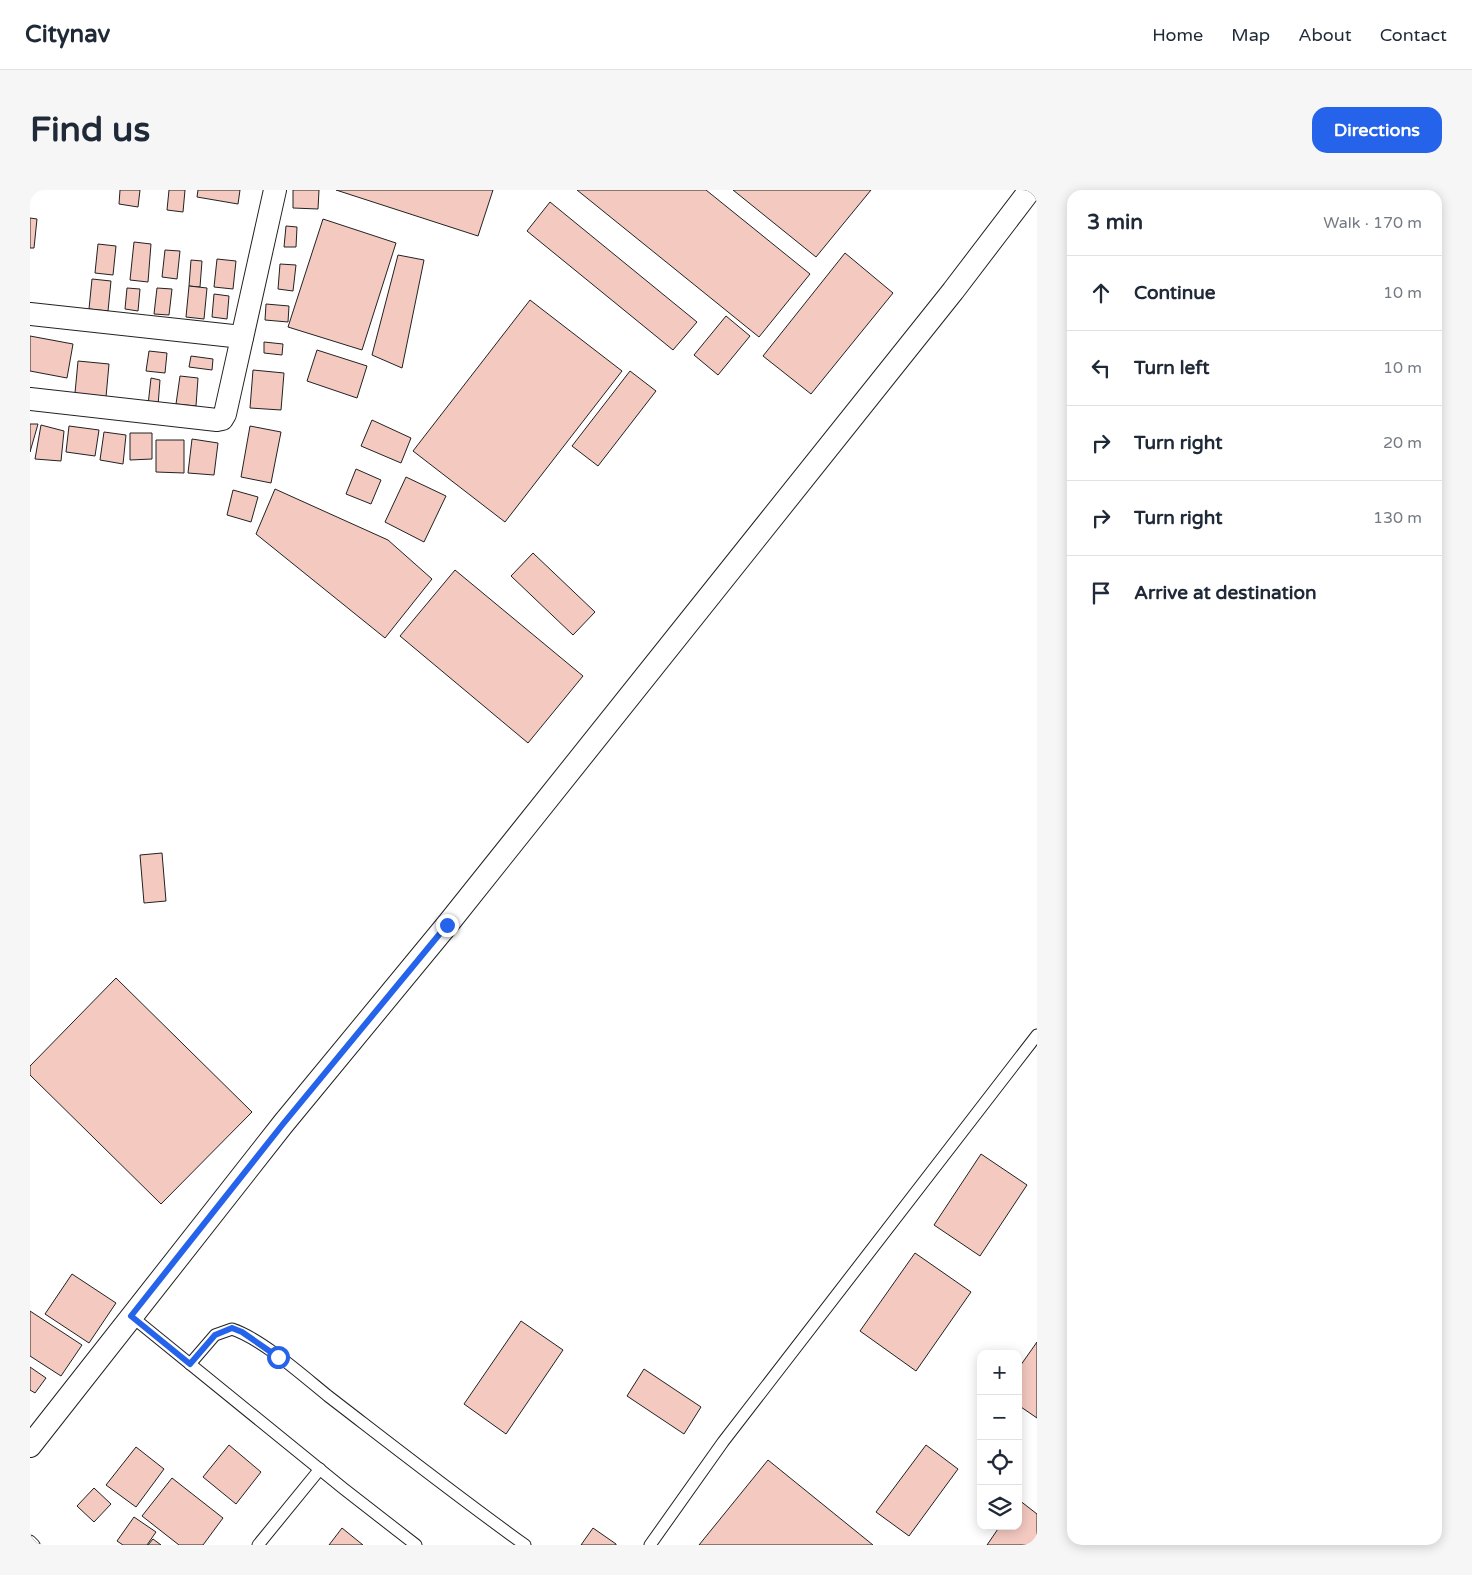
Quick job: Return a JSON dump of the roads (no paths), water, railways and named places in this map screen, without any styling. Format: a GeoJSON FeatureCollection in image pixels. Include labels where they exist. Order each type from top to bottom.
{"type":"FeatureCollection","features":[{"type":"Feature","properties":{"kind":"street"},"geometry":{"type":"LineString","coordinates":[[30,399],[217,420],[222,419],[225,414],[275,190]]}},
{"type":"Feature","properties":{"kind":"street"},"geometry":{"type":"LineString","coordinates":[[30,1446],[283,1124],[447,925],[953,291],[1030,190]]}},
{"type":"Feature","properties":{"kind":"street"},"geometry":{"type":"LineString","coordinates":[[30,314],[242,337]]}},
{"type":"Feature","properties":{"kind":"lane"},"geometry":{"type":"LineString","coordinates":[[650,1545],[724,1442],[1037,1035]]}},
{"type":"Feature","properties":{"kind":"lane"},"geometry":{"type":"LineString","coordinates":[[131,1316],[416,1545]]}},
{"type":"Feature","properties":{"kind":"lane"},"geometry":{"type":"LineString","coordinates":[[190,1364],[215,1335],[232,1328],[242,1332],[278,1357],[486,1518],[525,1545]]}},
{"type":"Feature","properties":{"kind":"lane"},"geometry":{"type":"LineString","coordinates":[[258,1545],[320,1469]]}},
{"type":"Feature","properties":{"kind":"lane"},"geometry":{"type":"LineString","coordinates":[[30,1541],[34,1545]]}}]}
